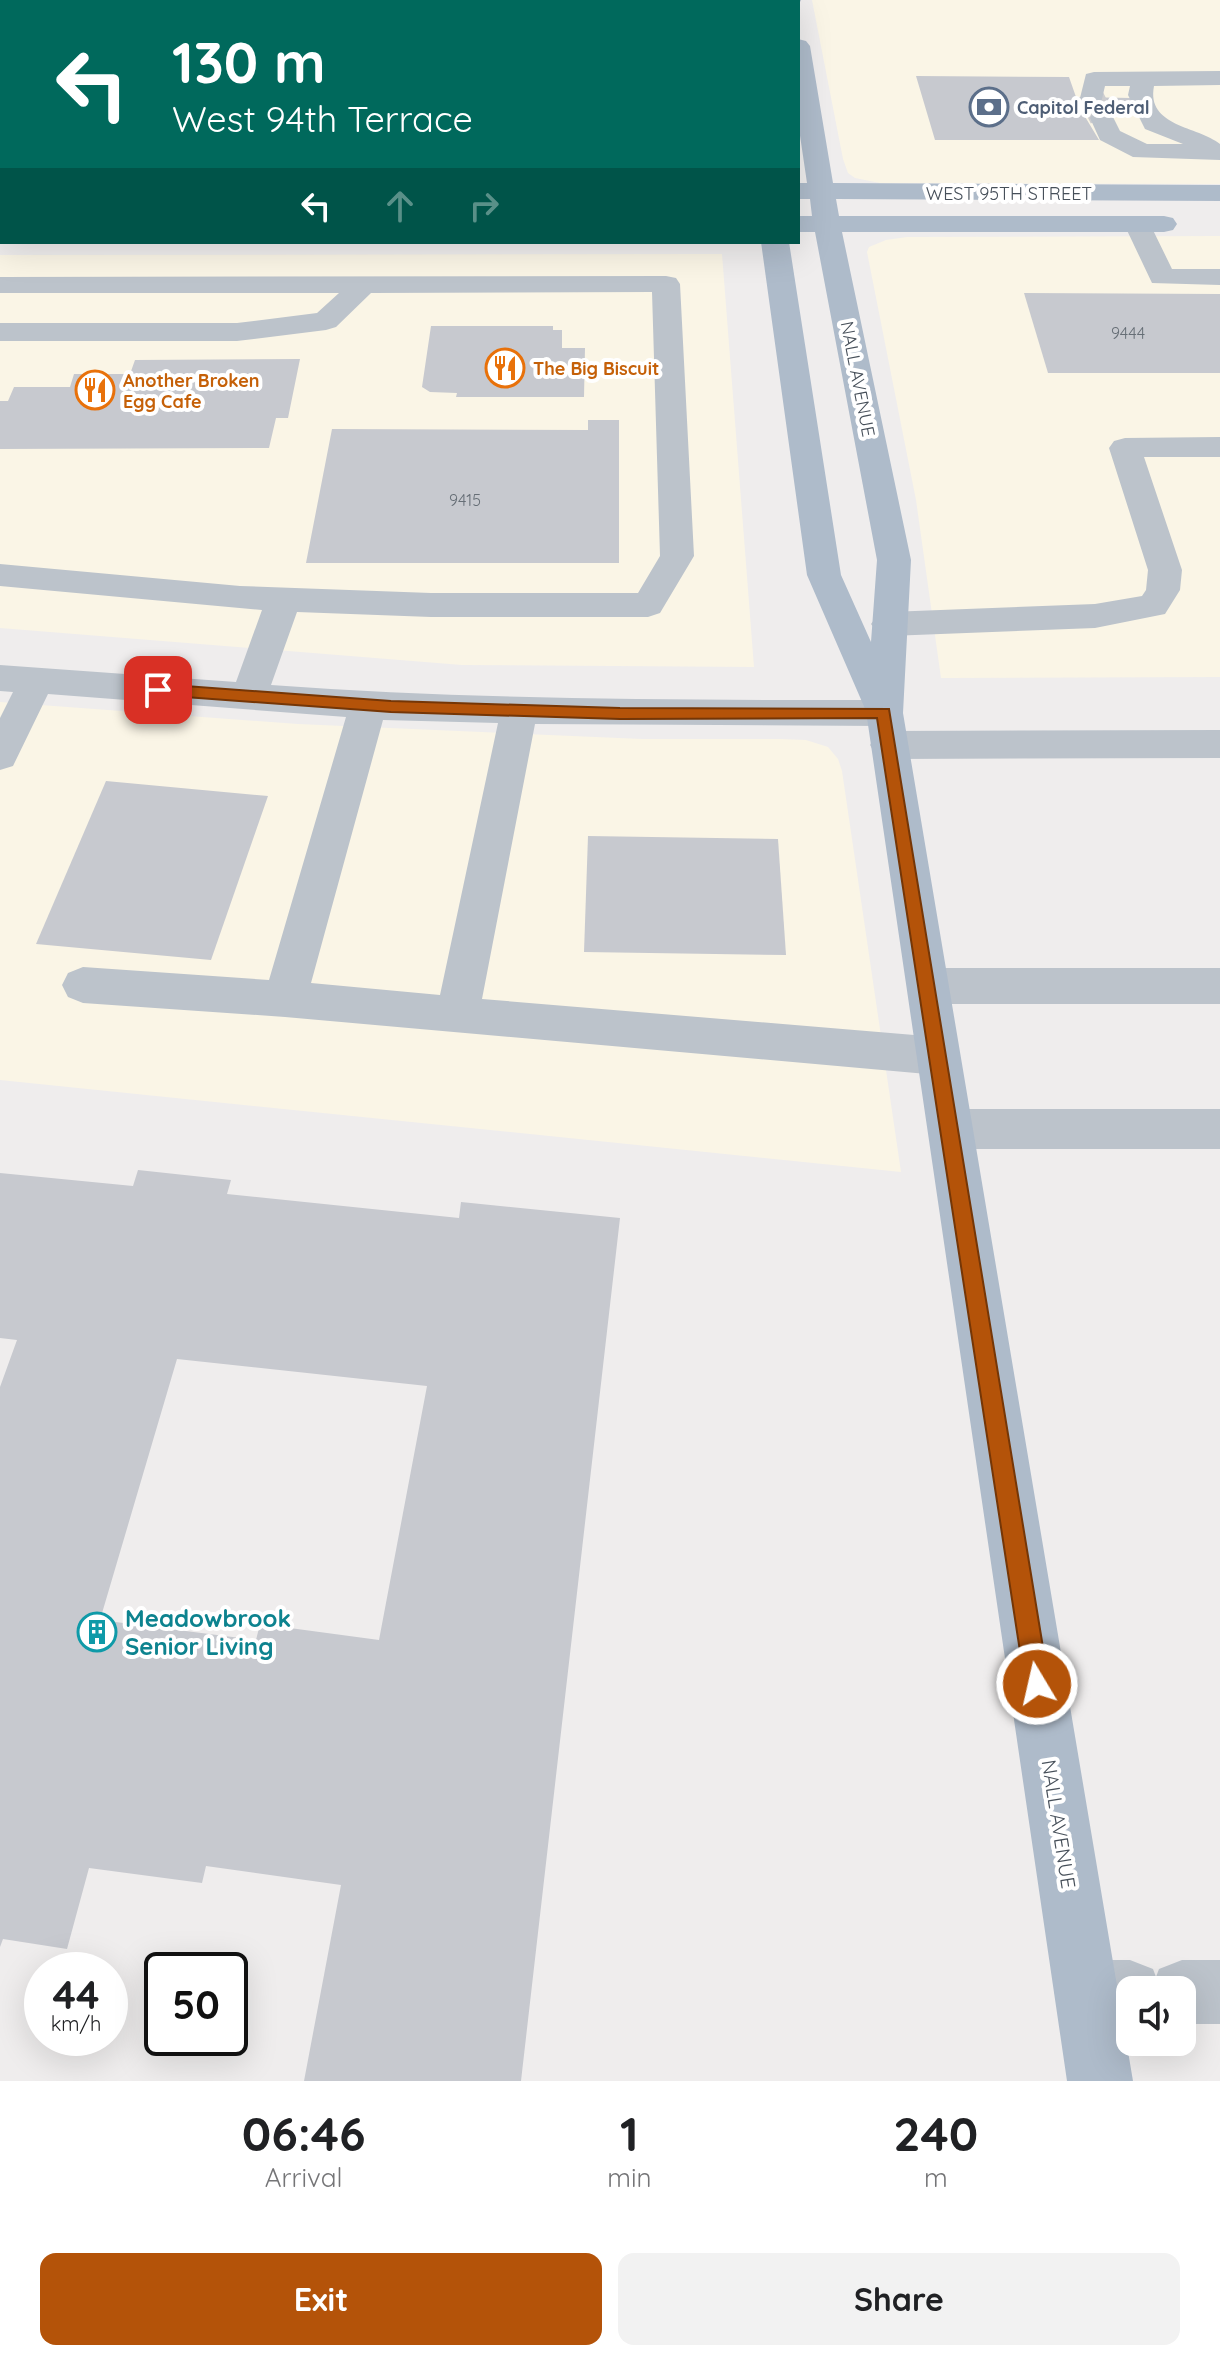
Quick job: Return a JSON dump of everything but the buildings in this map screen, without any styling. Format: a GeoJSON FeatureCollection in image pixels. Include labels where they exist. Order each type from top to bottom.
{"type":"FeatureCollection","features":[{"type":"Feature","properties":{"kind":"main road","name":"NALL AVENUE"},"geometry":{"type":"LineString","coordinates":[[800,70],[812,224],[894,560],[886,729],[938,1056],[1108,1992],[1100,2081]]}},
{"type":"Feature","properties":{"kind":"main road","name":"WEST 95TH STREET"},"geometry":{"type":"LineString","coordinates":[[810,192],[1220,193]]}},
{"type":"Feature","properties":{"kind":"main road","name":"WEST 95TH STREET"},"geometry":{"type":"LineString","coordinates":[[812,224],[1192,224]]}},
{"type":"Feature","properties":{"kind":"main road","name":"NALL AVENUE"},"geometry":{"type":"LineString","coordinates":[[775,244],[824,575],[886,729]]}},
{"type":"Feature","properties":{"kind":"street"},"geometry":{"type":"LineString","coordinates":[[1220,78],[1094,79],[1097,108],[1109,135],[1142,152],[1220,151]]}},
{"type":"Feature","properties":{"kind":"street"},"geometry":{"type":"LineString","coordinates":[[1109,79],[1121,114],[1142,152]]}},
{"type":"Feature","properties":{"kind":"street"},"geometry":{"type":"LineString","coordinates":[[1143,79],[1140,95],[1154,124],[1220,151]]}},
{"type":"Feature","properties":{"kind":"street"},"geometry":{"type":"LineString","coordinates":[[1137,224],[1162,277],[1220,277]]}},
{"type":"Feature","properties":{"kind":"street"},"geometry":{"type":"LineString","coordinates":[[0,332],[237,332],[326,321],[364,284]]}},
{"type":"Feature","properties":{"kind":"street"},"geometry":{"type":"LineString","coordinates":[[0,285],[666,284],[677,556],[648,605],[431,605],[284,599],[0,575]]}},
{"type":"Feature","properties":{"kind":"street"},"geometry":{"type":"LineString","coordinates":[[889,624],[1095,616],[1153,606],[1163,590],[1165,570],[1125,448],[1220,447]]}},
{"type":"Feature","properties":{"kind":"street"},"geometry":{"type":"LineString","coordinates":[[249,696],[284,599]]}},
{"type":"Feature","properties":{"kind":"street"},"geometry":{"type":"LineString","coordinates":[[0,678],[368,705],[1220,744]]}},
{"type":"Feature","properties":{"kind":"street"},"geometry":{"type":"LineString","coordinates":[[0,756],[37,680]]}},
{"type":"Feature","properties":{"kind":"street"},"geometry":{"type":"LineString","coordinates":[[285,999],[368,705]]}},
{"type":"Feature","properties":{"kind":"street"},"geometry":{"type":"LineString","coordinates":[[457,1015],[519,711]]}},
{"type":"Feature","properties":{"kind":"street"},"geometry":{"type":"LineString","coordinates":[[83,985],[285,999],[938,1056]]}},
{"type":"Feature","properties":{"kind":"street"},"geometry":{"type":"LineString","coordinates":[[928,986],[1220,986]]}},
{"type":"Feature","properties":{"kind":"street"},"geometry":{"type":"LineString","coordinates":[[951,1129],[1220,1129]]}},
{"type":"Feature","properties":{"kind":"street"},"geometry":{"type":"LineString","coordinates":[[1196,1992],[1220,1992]]}},
{"type":"Feature","properties":{"kind":"shaded area"},"geometry":{"type":"Polygon","coordinates":[[[812,0],[1220,0],[1220,184],[880,183],[855,178],[848,173],[843,159],[812,0]]]}},
{"type":"Feature","properties":{"kind":"shaded area"},"geometry":{"type":"Polygon","coordinates":[[[1220,236],[1220,677],[941,678],[916,500],[867,252],[869,247],[886,240],[907,237],[1220,236]]]}},
{"type":"Feature","properties":{"kind":"shaded area"},"geometry":{"type":"Polygon","coordinates":[[[722,254],[754,667],[462,665],[0,628],[0,255],[722,254]]]}},
{"type":"Feature","properties":{"kind":"shaded area"},"geometry":{"type":"Polygon","coordinates":[[[0,702],[298,724],[642,739],[806,740],[828,747],[838,759],[842,771],[901,1172],[0,1080],[0,702]]]}},
{"type":"Feature","properties":{"kind":"tunnel"},"geometry":{"type":"LineString","coordinates":[[1092,98],[1102,118]]}},
{"type":"Feature","properties":{"kind":"place","name":"Capitol Federal"},"geometry":{"type":"Point","coordinates":[989,107]}},
{"type":"Feature","properties":{"kind":"place","name":"The Big Biscuit"},"geometry":{"type":"Point","coordinates":[505,368]}},
{"type":"Feature","properties":{"kind":"place","name":"Another Broken Egg Cafe"},"geometry":{"type":"Point","coordinates":[95,390]}},
{"type":"Feature","properties":{"kind":"place","name":"Meadowbrook Senior Living"},"geometry":{"type":"Point","coordinates":[97,1632]}},
{"type":"Feature","properties":{"kind":"route"},"geometry":{"type":"LineString","coordinates":[[158,690],[391,707],[620,713],[884,713],[1037,1684]]}}]}
